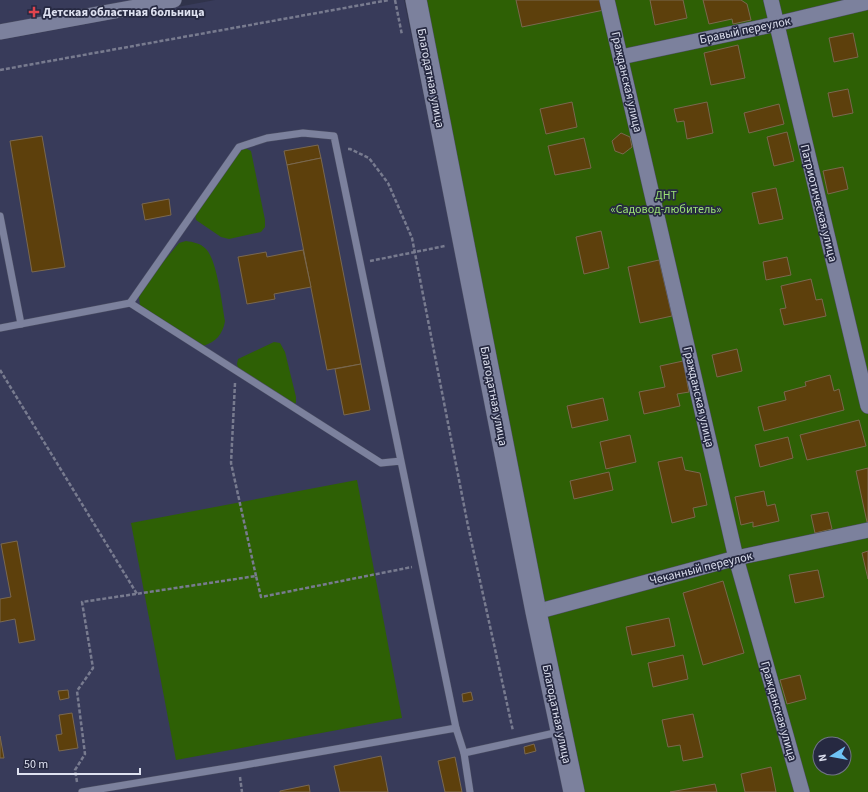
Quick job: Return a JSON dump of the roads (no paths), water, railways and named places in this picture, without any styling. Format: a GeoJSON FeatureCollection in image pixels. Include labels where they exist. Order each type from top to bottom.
{"type":"FeatureCollection","features":[{"type":"Feature","properties":{"kind":"street"},"geometry":{"type":"LineString","coordinates":[[0,32],[174,0]]}},
{"type":"Feature","properties":{"kind":"street","name":"Благодатная улица"},"geometry":{"type":"LineString","coordinates":[[416,0],[536,612],[574,792]]}},
{"type":"Feature","properties":{"kind":"street","name":"Гражданская улица"},"geometry":{"type":"LineString","coordinates":[[608,0],[736,558],[802,792]]}},
{"type":"Feature","properties":{"kind":"street","name":"Патриотическая улица"},"geometry":{"type":"LineString","coordinates":[[770,0],[868,406]]}},
{"type":"Feature","properties":{"kind":"street","name":"Бравый переулок"},"geometry":{"type":"LineString","coordinates":[[621,57],[776,24],[868,2]]}},
{"type":"Feature","properties":{"kind":"street","name":"Чеканный переулок"},"geometry":{"type":"LineString","coordinates":[[536,612],[736,558],[868,530]]}},
{"type":"Feature","properties":{"kind":"lane"},"geometry":{"type":"LineString","coordinates":[[130,303],[239,147],[267,138],[303,133],[334,136],[456,728],[464,753],[470,792]]}},
{"type":"Feature","properties":{"kind":"lane"},"geometry":{"type":"LineString","coordinates":[[0,216],[21,324]]}},
{"type":"Feature","properties":{"kind":"lane"},"geometry":{"type":"LineString","coordinates":[[0,328],[130,303],[382,463],[401,461]]}},
{"type":"Feature","properties":{"kind":"lane"},"geometry":{"type":"LineString","coordinates":[[82,792],[91,792],[456,728]]}},
{"type":"Feature","properties":{"kind":"lane"},"geometry":{"type":"LineString","coordinates":[[464,753],[561,731]]}},
{"type":"Feature","properties":{"kind":"place","name":"Детская областная больница"},"geometry":{"type":"Point","coordinates":[34,12]}},
{"type":"Feature","properties":{"kind":"park label","name":"ДНТ «Садовод-любитель»"},"geometry":{"type":"Point","coordinates":[666,202]}}]}
